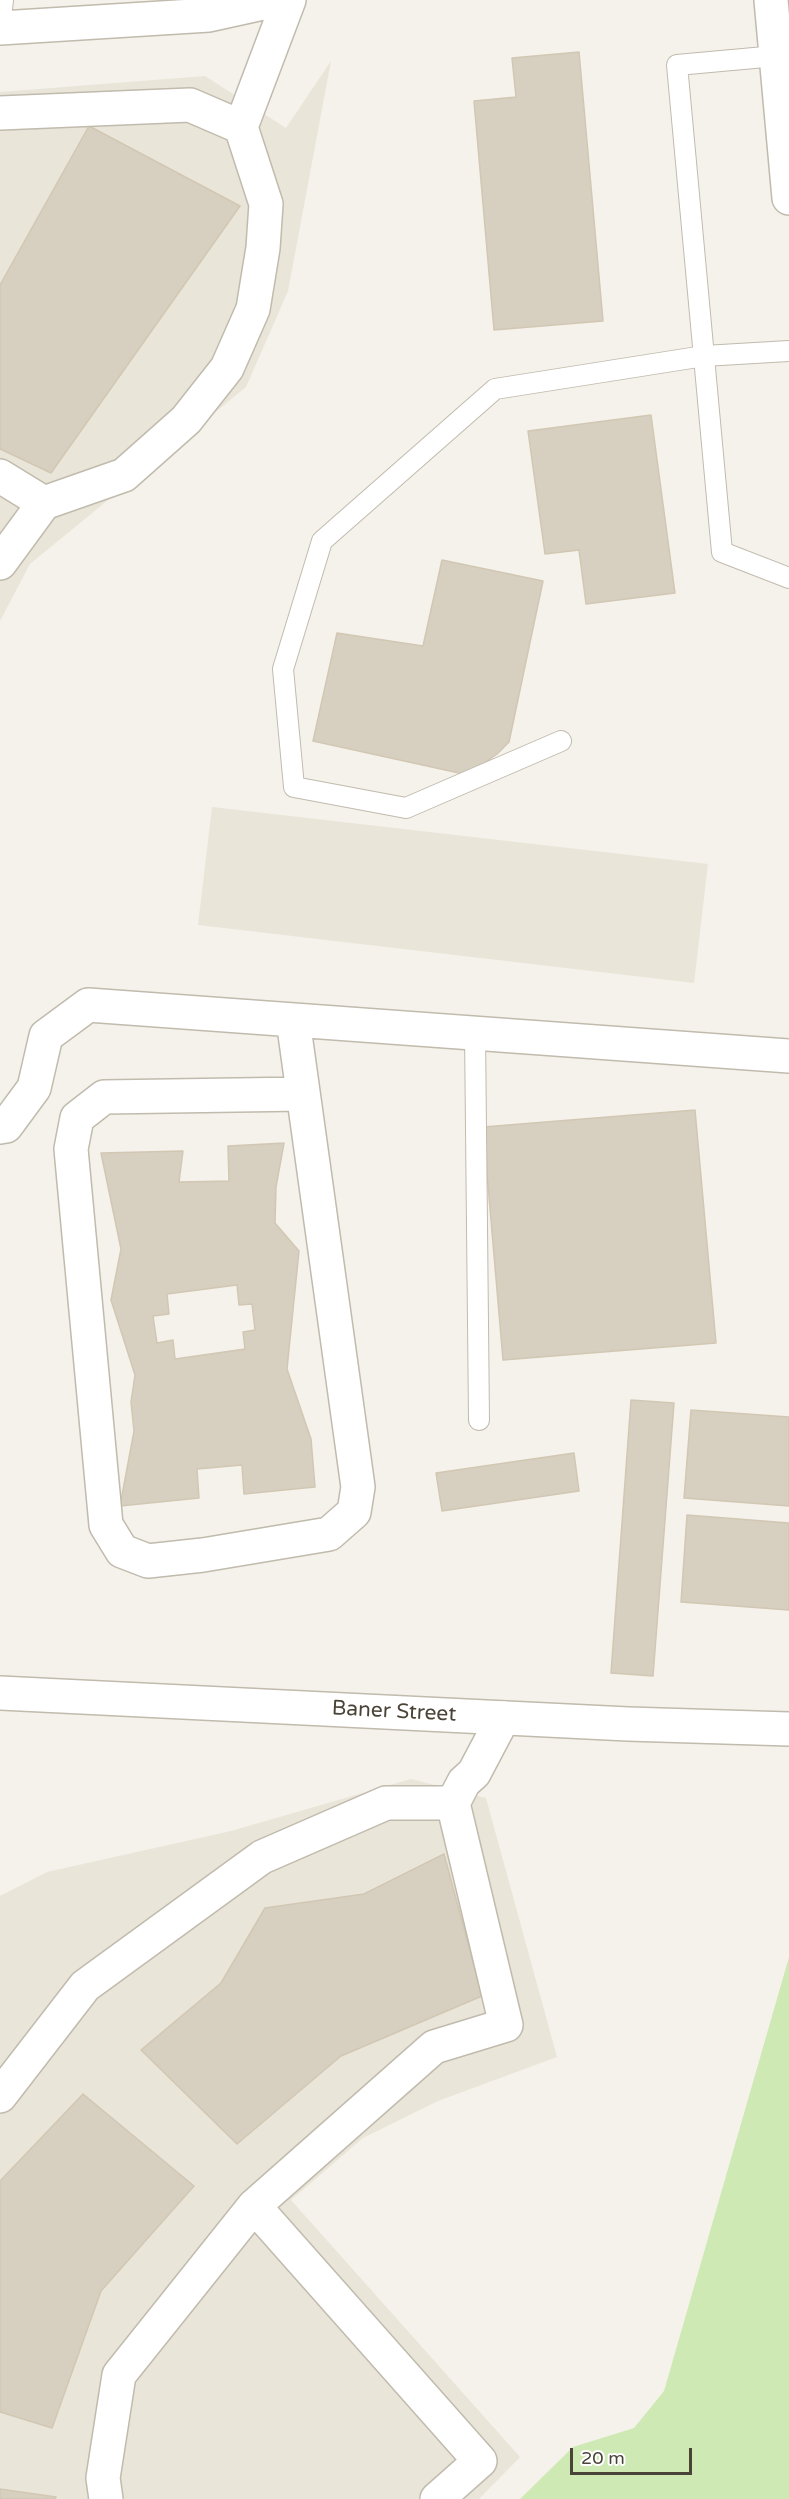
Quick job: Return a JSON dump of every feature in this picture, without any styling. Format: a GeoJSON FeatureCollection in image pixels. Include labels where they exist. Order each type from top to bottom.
{"type":"FeatureCollection","features":[{"type":"Feature","properties":{"kind":"street"},"geometry":{"type":"LineString","coordinates":[[0,27],[209,15],[277,0]]}},
{"type":"Feature","properties":{"kind":"street"},"geometry":{"type":"LineString","coordinates":[[0,563],[44,503],[124,475],[186,420],[227,368],[253,309],[263,248],[266,204],[242,127],[289,0]]}},
{"type":"Feature","properties":{"kind":"street"},"geometry":{"type":"LineString","coordinates":[[771,0],[789,198]]}},
{"type":"Feature","properties":{"kind":"street"},"geometry":{"type":"LineString","coordinates":[[0,113],[190,105],[242,127]]}},
{"type":"Feature","properties":{"kind":"street"},"geometry":{"type":"LineString","coordinates":[[0,476],[44,503]]}},
{"type":"Feature","properties":{"kind":"street"},"geometry":{"type":"LineString","coordinates":[[0,1127],[6,1126],[34,1088],[46,1036],[88,1005],[789,1056]]}},
{"type":"Feature","properties":{"kind":"street"},"geometry":{"type":"LineString","coordinates":[[293,1020],[358,1487],[354,1512],[329,1534],[203,1555],[148,1561],[122,1551],[106,1524],[71,1149],[77,1118],[104,1097],[303,1094]]}},
{"type":"Feature","properties":{"kind":"street","name":"Baner Street"},"geometry":{"type":"LineString","coordinates":[[0,1693],[503,1718],[789,1729]]}},
{"type":"Feature","properties":{"kind":"street"},"geometry":{"type":"LineString","coordinates":[[106,2499],[103,2478],[119,2375],[254,2206],[434,2047],[506,2025],[453,1803],[464,1782],[474,1773],[503,1718]]}},
{"type":"Feature","properties":{"kind":"street"},"geometry":{"type":"LineString","coordinates":[[0,2096],[85,1986],[262,1857],[386,1803],[453,1803]]}},
{"type":"Feature","properties":{"kind":"street"},"geometry":{"type":"LineString","coordinates":[[254,2206],[480,2461],[437,2499]]}},
{"type":"Feature","properties":{"kind":"lane"},"geometry":{"type":"LineString","coordinates":[[0,27],[3,0]]}},
{"type":"Feature","properties":{"kind":"lane"},"geometry":{"type":"LineString","coordinates":[[776,56],[677,65],[722,552],[789,578]]}},
{"type":"Feature","properties":{"kind":"lane"},"geometry":{"type":"LineString","coordinates":[[561,741],[406,808],[294,787],[283,669],[322,541],[495,389],[704,356],[789,351]]}},
{"type":"Feature","properties":{"kind":"lane"},"geometry":{"type":"LineString","coordinates":[[475,1032],[479,1420]]}},
{"type":"Feature","properties":{"kind":"shaded area"},"geometry":{"type":"Polygon","coordinates":[[[331,61],[288,291],[246,387],[30,564],[0,621],[0,92],[205,76],[286,128],[331,61]]]}},
{"type":"Feature","properties":{"kind":"shaded area"},"geometry":{"type":"Polygon","coordinates":[[[212,807],[708,864],[694,983],[198,925],[212,807]]]}},
{"type":"Feature","properties":{"kind":"shaded area"},"geometry":{"type":"Polygon","coordinates":[[[411,1779],[486,1798],[557,2057],[438,2101],[363,2138],[291,2200],[520,2457],[479,2499],[0,2499],[0,1896],[47,1872],[231,1831],[411,1779]]]}},
{"type":"Feature","properties":{"kind":"green space"},"geometry":{"type":"Polygon","coordinates":[[[789,1957],[789,2499],[520,2499],[573,2447],[634,2428],[664,2391],[789,1957]]]}},
{"type":"Feature","properties":{"kind":"building"},"geometry":{"type":"Polygon","coordinates":[[[579,52],[603,321],[494,330],[474,101],[516,97],[512,58],[579,52]]]}},
{"type":"Feature","properties":{"kind":"building"},"geometry":{"type":"Polygon","coordinates":[[[89,126],[240,206],[51,473],[0,449],[0,285],[89,126]]]}},
{"type":"Feature","properties":{"kind":"building"},"geometry":{"type":"Polygon","coordinates":[[[651,415],[675,593],[586,604],[579,550],[545,554],[528,431],[651,415]]]}},
{"type":"Feature","properties":{"kind":"building"},"geometry":{"type":"Polygon","coordinates":[[[442,560],[543,581],[509,742],[497,754],[468,775],[313,741],[337,633],[423,646],[442,560]]]}},
{"type":"Feature","properties":{"kind":"building"},"geometry":{"type":"Polygon","coordinates":[[[695,1110],[716,1343],[503,1360],[483,1127],[695,1110]]]}},
{"type":"Feature","properties":{"kind":"building"},"geometry":{"type":"Polygon","coordinates":[[[284,1143],[276,1187],[275,1223],[299,1251],[287,1369],[311,1439],[315,1487],[244,1494],[242,1465],[197,1469],[199,1498],[120,1506],[134,1431],[131,1402],[135,1375],[111,1300],[121,1249],[101,1153],[183,1151],[179,1182],[229,1181],[228,1146],[284,1143]]]}},
{"type":"Feature","properties":{"kind":"building"},"geometry":{"type":"Polygon","coordinates":[[[237,1285],[239,1305],[252,1304],[255,1330],[243,1332],[245,1349],[175,1359],[173,1340],[157,1343],[153,1316],[169,1314],[167,1294],[237,1285]]]}},
{"type":"Feature","properties":{"kind":"building"},"geometry":{"type":"Polygon","coordinates":[[[631,1400],[674,1403],[653,1676],[611,1673],[631,1400]]]}},
{"type":"Feature","properties":{"kind":"building"},"geometry":{"type":"Polygon","coordinates":[[[691,1410],[789,1417],[789,1506],[684,1498],[691,1410]]]}},
{"type":"Feature","properties":{"kind":"building"},"geometry":{"type":"Polygon","coordinates":[[[574,1453],[579,1491],[442,1511],[436,1473],[574,1453]]]}},
{"type":"Feature","properties":{"kind":"building"},"geometry":{"type":"Polygon","coordinates":[[[687,1515],[789,1523],[789,1610],[681,1602],[687,1515]]]}},
{"type":"Feature","properties":{"kind":"building"},"geometry":{"type":"Polygon","coordinates":[[[444,1854],[482,1996],[341,2056],[237,2144],[141,2050],[221,1983],[265,1908],[364,1894],[444,1854]]]}},
{"type":"Feature","properties":{"kind":"building"},"geometry":{"type":"Polygon","coordinates":[[[83,2094],[194,2186],[101,2291],[52,2428],[0,2412],[0,2181],[83,2094]]]}},
{"type":"Feature","properties":{"kind":"building"},"geometry":{"type":"Polygon","coordinates":[[[0,2489],[56,2497],[55,2499],[0,2499],[0,2489]]]}}]}
